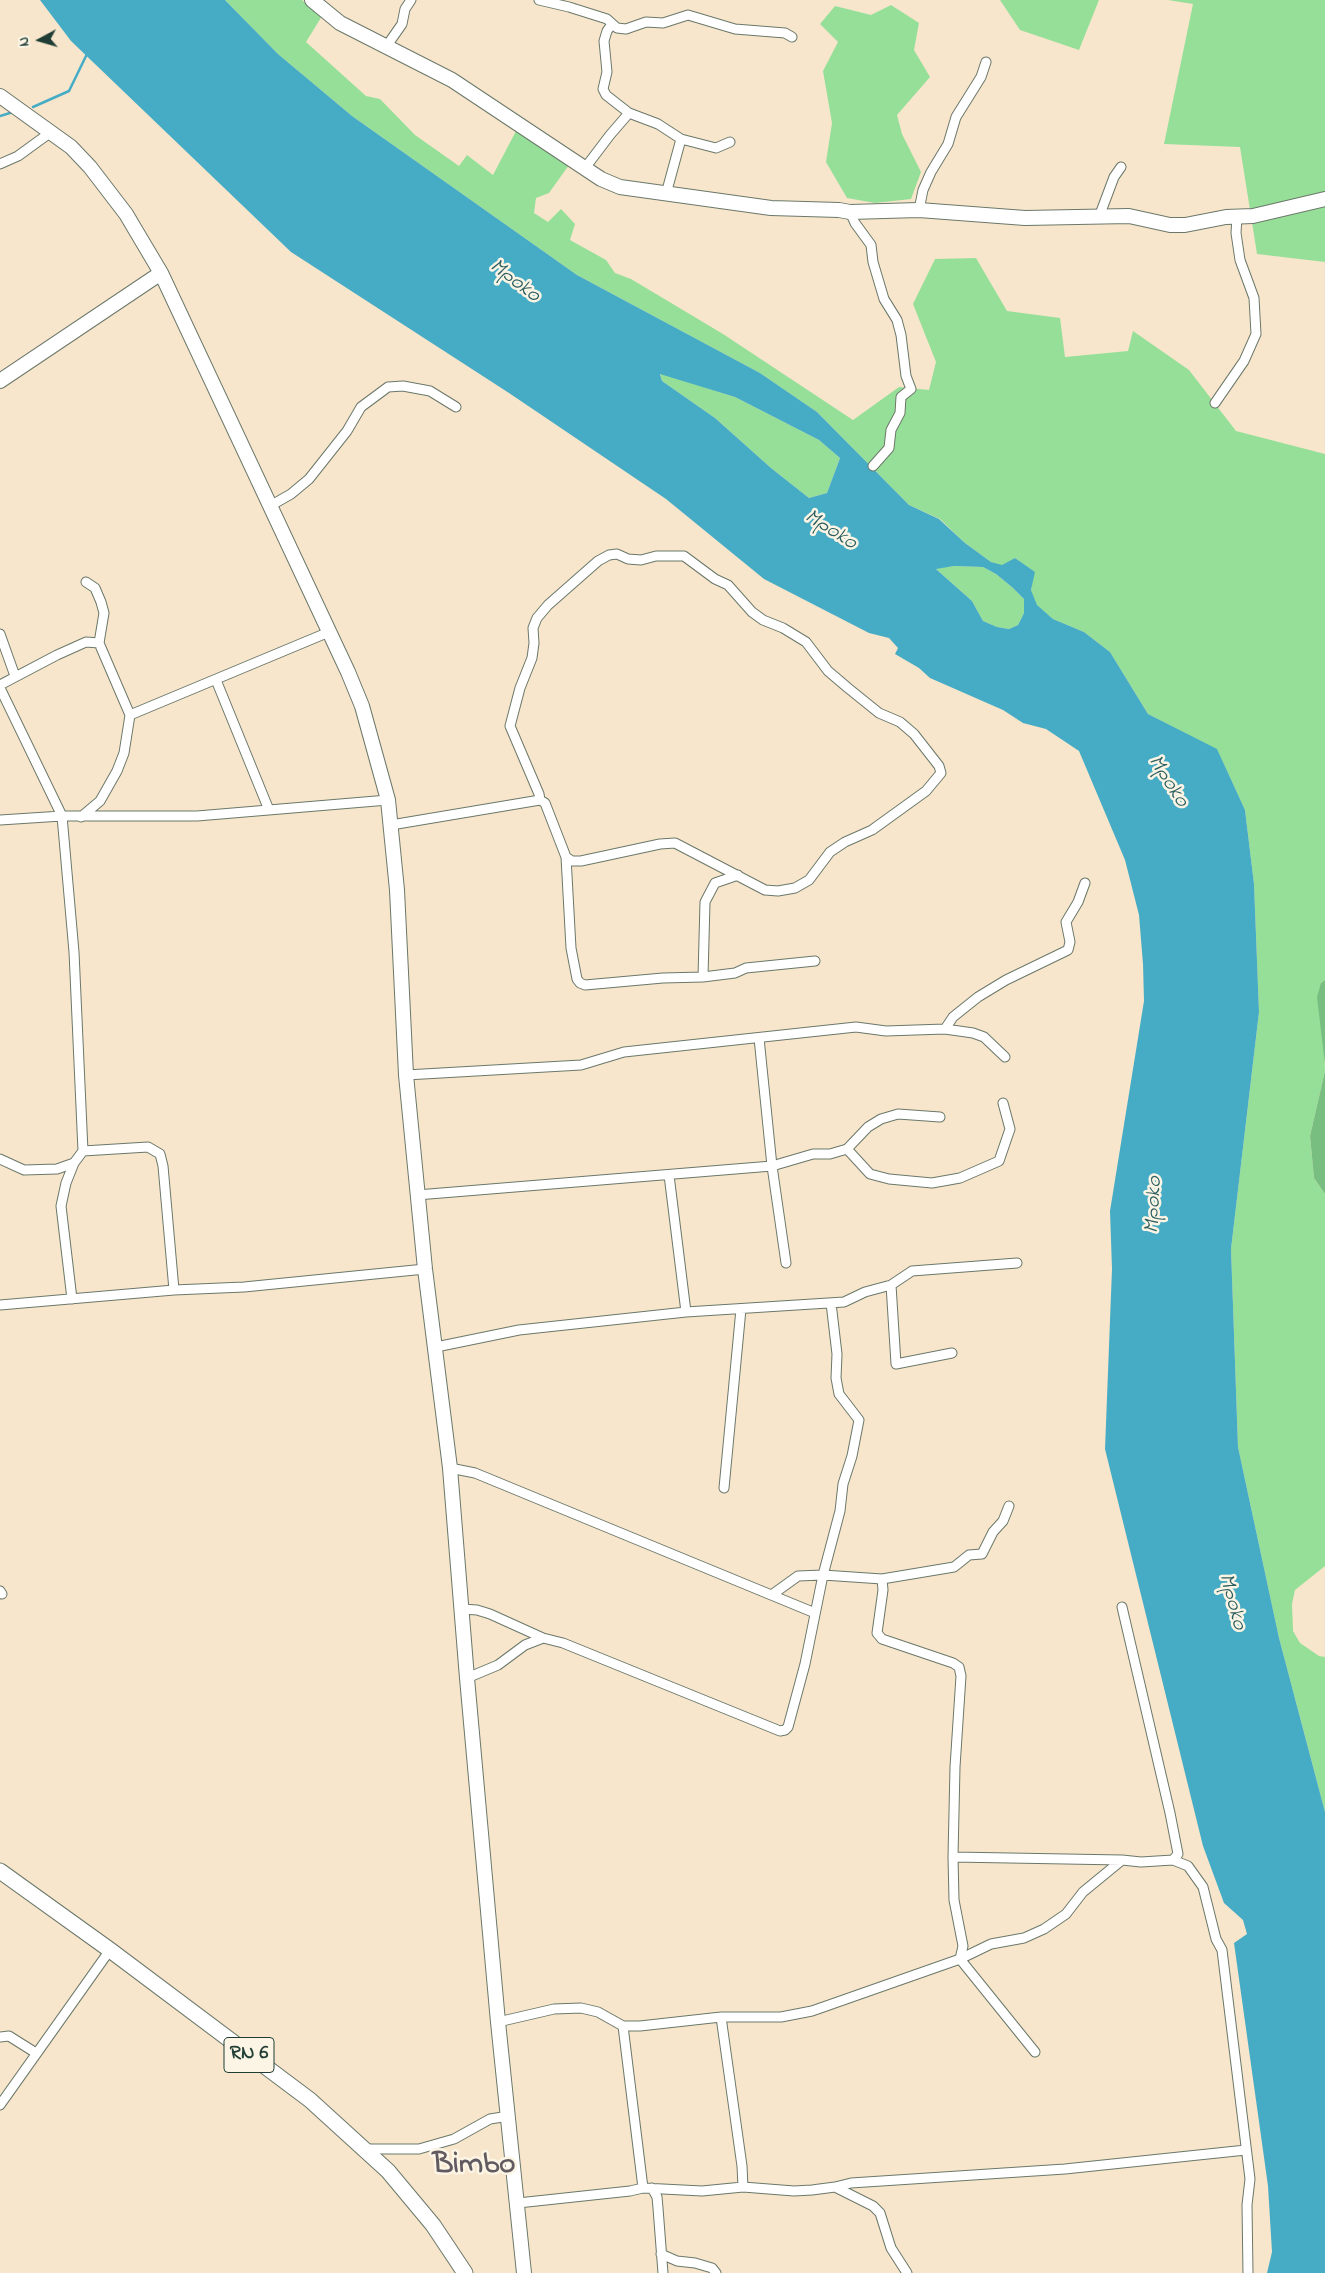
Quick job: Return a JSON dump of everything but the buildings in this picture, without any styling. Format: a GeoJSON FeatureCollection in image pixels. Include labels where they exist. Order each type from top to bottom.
{"type":"FeatureCollection","features":[{"type":"Feature","properties":{"kind":"main road","name":"RN 6"},"geometry":{"type":"LineString","coordinates":[[0,1871],[110,1950],[310,2100],[364,2149],[410,2195],[455,2255],[465,2273]]}},
{"type":"Feature","properties":{"kind":"street"},"geometry":{"type":"LineString","coordinates":[[312,0],[340,23],[452,80],[524,130],[601,179],[620,187],[771,208],[850,212],[919,210],[1025,218],[1129,216],[1170,226],[1253,216],[1325,199]]}},
{"type":"Feature","properties":{"kind":"street"},"geometry":{"type":"LineString","coordinates":[[386,47],[402,24],[405,9],[411,0]]}},
{"type":"Feature","properties":{"kind":"street"},"geometry":{"type":"LineString","coordinates":[[538,0],[607,19],[617,28],[626,29],[646,22],[663,23],[688,15],[735,29],[785,33],[792,37]]}},
{"type":"Feature","properties":{"kind":"street"},"geometry":{"type":"LineString","coordinates":[[612,24],[607,31],[604,41],[607,72],[604,89],[606,95],[629,113],[658,124],[681,139],[716,148],[730,142]]}},
{"type":"Feature","properties":{"kind":"street"},"geometry":{"type":"LineString","coordinates":[[919,210],[923,190],[931,172],[948,144],[956,117],[980,77],[986,62]]}},
{"type":"Feature","properties":{"kind":"street"},"geometry":{"type":"LineString","coordinates":[[0,96],[72,147],[110,191],[142,238],[161,273],[362,706],[388,800],[398,900],[406,1076],[417,1196],[450,1468],[498,2022],[524,2273]]}},
{"type":"Feature","properties":{"kind":"street"},"geometry":{"type":"LineString","coordinates":[[585,168],[629,113]]}},
{"type":"Feature","properties":{"kind":"street"},"geometry":{"type":"LineString","coordinates":[[0,164],[18,156],[52,132]]}},
{"type":"Feature","properties":{"kind":"street"},"geometry":{"type":"LineString","coordinates":[[666,194],[681,139]]}},
{"type":"Feature","properties":{"kind":"street"},"geometry":{"type":"LineString","coordinates":[[1099,217],[1114,177],[1121,167]]}},
{"type":"Feature","properties":{"kind":"street"},"geometry":{"type":"LineString","coordinates":[[850,212],[855,224],[871,245],[873,262],[884,299],[897,320],[901,335],[906,376],[911,389],[901,397],[900,413],[890,430],[888,448],[873,466]]}},
{"type":"Feature","properties":{"kind":"street"},"geometry":{"type":"LineString","coordinates":[[1215,403],[1244,361],[1256,334],[1254,298],[1240,260],[1236,233],[1237,217]]}},
{"type":"Feature","properties":{"kind":"street"},"geometry":{"type":"LineString","coordinates":[[0,381],[161,273]]}},
{"type":"Feature","properties":{"kind":"street"},"geometry":{"type":"LineString","coordinates":[[270,506],[291,494],[309,480],[362,407],[388,387],[403,386],[430,392],[456,407]]}},
{"type":"Feature","properties":{"kind":"street"},"geometry":{"type":"LineString","coordinates":[[566,856],[572,861],[581,861],[660,844],[675,843],[765,890],[778,891],[795,888],[809,880],[830,852],[845,842],[872,830],[926,791],[941,774],[939,766],[914,734],[900,722],[879,713],[848,688],[828,670],[806,642],[783,628],[763,620],[752,612],[728,585],[715,579],[684,556],[656,556],[641,560],[628,559],[617,554],[609,555],[598,561],[548,604],[537,618],[533,628],[532,658],[520,688],[510,726],[540,800],[545,803],[566,856],[571,948],[577,979],[585,985],[663,978],[703,977],[735,973],[746,968],[815,960]]}},
{"type":"Feature","properties":{"kind":"street"},"geometry":{"type":"LineString","coordinates":[[81,817],[100,801],[118,771],[124,753],[130,715],[99,643],[104,612],[101,602],[95,588],[86,582]]}},
{"type":"Feature","properties":{"kind":"street"},"geometry":{"type":"LineString","coordinates":[[130,715],[329,632]]}},
{"type":"Feature","properties":{"kind":"street"},"geometry":{"type":"LineString","coordinates":[[0,634],[15,676]]}},
{"type":"Feature","properties":{"kind":"street"},"geometry":{"type":"LineString","coordinates":[[72,1299],[60,1206],[74,1163],[83,1151],[74,952],[62,816],[0,686],[15,676],[86,642],[99,643]]}},
{"type":"Feature","properties":{"kind":"street"},"geometry":{"type":"LineString","coordinates":[[216,680],[269,810]]}},
{"type":"Feature","properties":{"kind":"street"},"geometry":{"type":"LineString","coordinates":[[0,820],[62,816],[197,816],[388,800]]}},
{"type":"Feature","properties":{"kind":"street"},"geometry":{"type":"LineString","coordinates":[[391,825],[540,800]]}},
{"type":"Feature","properties":{"kind":"street"},"geometry":{"type":"LineString","coordinates":[[703,977],[705,902],[715,883],[738,875]]}},
{"type":"Feature","properties":{"kind":"street"},"geometry":{"type":"LineString","coordinates":[[945,1029],[953,1017],[978,997],[1068,950],[1070,942],[1066,922],[1078,902],[1085,883]]}},
{"type":"Feature","properties":{"kind":"street"},"geometry":{"type":"LineString","coordinates":[[406,1076],[581,1065],[624,1052],[856,1027],[886,1031],[945,1029],[973,1033],[984,1037],[1005,1056]]}},
{"type":"Feature","properties":{"kind":"street"},"geometry":{"type":"LineString","coordinates":[[759,1038],[772,1166],[786,1263]]}},
{"type":"Feature","properties":{"kind":"street"},"geometry":{"type":"LineString","coordinates":[[846,1150],[870,1174],[889,1179],[932,1183],[960,1178],[999,1161],[1010,1129],[1004,1103]]}},
{"type":"Feature","properties":{"kind":"street"},"geometry":{"type":"LineString","coordinates":[[417,1196],[772,1166],[813,1154],[830,1154],[846,1150],[868,1126],[881,1119],[898,1114],[940,1117]]}},
{"type":"Feature","properties":{"kind":"street"},"geometry":{"type":"LineString","coordinates":[[83,1151],[148,1147],[160,1154],[163,1166],[174,1290]]}},
{"type":"Feature","properties":{"kind":"street"},"geometry":{"type":"LineString","coordinates":[[0,1159],[24,1170],[56,1169],[74,1163]]}},
{"type":"Feature","properties":{"kind":"street"},"geometry":{"type":"LineString","coordinates":[[669,1175],[686,1312]]}},
{"type":"Feature","properties":{"kind":"street"},"geometry":{"type":"LineString","coordinates":[[436,1347],[519,1330],[686,1312],[844,1302],[865,1292],[891,1285],[912,1270],[1017,1263]]}},
{"type":"Feature","properties":{"kind":"street"},"geometry":{"type":"LineString","coordinates":[[0,1305],[174,1290],[244,1287],[425,1269]]}},
{"type":"Feature","properties":{"kind":"street"},"geometry":{"type":"LineString","coordinates":[[891,1285],[896,1364],[952,1353]]}},
{"type":"Feature","properties":{"kind":"street"},"geometry":{"type":"LineString","coordinates":[[462,1610],[477,1610],[490,1614],[543,1638],[564,1643],[780,1731],[785,1730],[788,1727],[805,1664],[823,1575],[840,1510],[843,1484],[852,1456],[859,1420],[839,1394],[836,1378],[837,1354],[831,1303]]}},
{"type":"Feature","properties":{"kind":"street"},"geometry":{"type":"LineString","coordinates":[[724,1488],[741,1309]]}},
{"type":"Feature","properties":{"kind":"street"},"geometry":{"type":"LineString","coordinates":[[450,1468],[475,1472],[815,1613]]}},
{"type":"Feature","properties":{"kind":"street"},"geometry":{"type":"LineString","coordinates":[[773,1594],[798,1576],[823,1575],[882,1579],[954,1567],[969,1555],[982,1554],[992,1532],[1003,1521],[1009,1506]]}},
{"type":"Feature","properties":{"kind":"street"},"geometry":{"type":"LineString","coordinates":[[882,1579],[884,1590],[877,1633],[882,1639],[954,1663],[959,1667],[961,1676],[954,1767],[953,1857],[954,1900],[963,1946],[960,1959]]}},
{"type":"Feature","properties":{"kind":"street"},"geometry":{"type":"LineString","coordinates":[[1122,1607],[1170,1813],[1178,1854],[1173,1860]]}},
{"type":"Feature","properties":{"kind":"street"},"geometry":{"type":"LineString","coordinates":[[467,1678],[498,1664],[525,1645],[543,1638]]}},
{"type":"Feature","properties":{"kind":"street"},"geometry":{"type":"LineString","coordinates":[[953,1857],[1141,1862],[1173,1860],[1188,1866],[1203,1887],[1216,1939],[1222,1950],[1238,2070],[1250,2179],[1247,2205],[1248,2273]]}},
{"type":"Feature","properties":{"kind":"street"},"geometry":{"type":"LineString","coordinates":[[498,2022],[554,2009],[581,2008],[598,2012],[623,2026],[640,2026],[721,2017],[781,2017],[812,2011],[960,1959],[991,1944],[1024,1938],[1044,1929],[1066,1914],[1083,1892],[1122,1860]]}},
{"type":"Feature","properties":{"kind":"street"},"geometry":{"type":"LineString","coordinates":[[0,2105],[110,1950]]}},
{"type":"Feature","properties":{"kind":"street"},"geometry":{"type":"LineString","coordinates":[[960,1959],[1035,2052]]}},
{"type":"Feature","properties":{"kind":"street"},"geometry":{"type":"LineString","coordinates":[[721,2017],[742,2166],[743,2187]]}},
{"type":"Feature","properties":{"kind":"street"},"geometry":{"type":"LineString","coordinates":[[623,2026],[647,2188],[657,2197],[663,2273]]}},
{"type":"Feature","properties":{"kind":"street"},"geometry":{"type":"LineString","coordinates":[[0,2037],[9,2036],[36,2054]]}},
{"type":"Feature","properties":{"kind":"street"},"geometry":{"type":"LineString","coordinates":[[364,2149],[419,2149],[454,2139],[490,2119],[509,2116]]}},
{"type":"Feature","properties":{"kind":"street"},"geometry":{"type":"LineString","coordinates":[[518,2203],[647,2188],[702,2191],[743,2187],[794,2191],[835,2188],[851,2183],[1065,2169],[1246,2150]]}},
{"type":"Feature","properties":{"kind":"street"},"geometry":{"type":"LineString","coordinates":[[835,2188],[873,2206],[880,2213],[891,2248],[907,2273]]}},
{"type":"Feature","properties":{"kind":"street"},"geometry":{"type":"LineString","coordinates":[[661,2254],[676,2260],[712,2268],[716,2273]]}},
{"type":"Feature","properties":{"kind":"green space"},"geometry":{"type":"Polygon","coordinates":[[[225,0],[302,0],[322,16],[306,42],[366,96],[380,99],[415,135],[459,166],[467,155],[493,175],[516,131],[569,165],[549,193],[536,198],[534,213],[548,222],[561,209],[575,224],[570,240],[606,260],[615,273],[631,279],[723,334],[853,420],[899,387],[929,390],[936,362],[913,304],[935,259],[976,258],[1007,311],[1060,318],[1065,357],[1128,351],[1133,331],[1189,370],[1236,431],[1325,454],[1325,980],[1321,983],[1325,1071],[1310,1136],[1314,1178],[1325,1194],[1325,1566],[1295,1590],[1292,1604],[1293,1631],[1300,1643],[1319,1656],[1325,1657],[1325,1812],[1279,1638],[1238,1447],[1231,1249],[1259,1012],[1254,884],[1245,810],[1217,750],[1148,714],[1110,652],[1084,632],[1053,619],[1036,605],[1031,590],[1034,572],[1015,558],[1002,566],[991,562],[965,543],[940,519],[909,505],[817,412],[760,373],[577,275],[352,116],[278,54],[225,0]]]}},
{"type":"Feature","properties":{"kind":"green space"},"geometry":{"type":"Polygon","coordinates":[[[1000,0],[1099,0],[1079,50],[1020,30],[1000,0]]]}},
{"type":"Feature","properties":{"kind":"green space"},"geometry":{"type":"Polygon","coordinates":[[[1168,0],[1325,0],[1325,262],[1257,254],[1240,147],[1164,144],[1193,4],[1168,0]]]}},
{"type":"Feature","properties":{"kind":"green space"},"geometry":{"type":"Polygon","coordinates":[[[891,5],[919,23],[914,50],[930,77],[897,115],[902,134],[921,172],[911,199],[875,203],[847,198],[826,162],[832,123],[823,71],[838,42],[820,24],[835,6],[871,15],[891,5]]]}},
{"type":"Feature","properties":{"kind":"green space"},"geometry":{"type":"Polygon","coordinates":[[[660,373],[735,397],[819,440],[840,458],[827,493],[809,498],[771,468],[715,418],[662,381],[660,373]]]}},
{"type":"Feature","properties":{"kind":"green space"},"geometry":{"type":"Polygon","coordinates":[[[954,566],[983,567],[996,574],[1013,588],[1024,599],[1024,613],[1018,625],[1009,629],[997,627],[983,621],[972,601],[935,568],[954,566]]]}},
{"type":"Feature","properties":{"kind":"green space"},"geometry":{"type":"Polygon","coordinates":[[[1325,980],[1325,1065],[1317,997],[1321,983],[1325,980]]]}},
{"type":"Feature","properties":{"kind":"green space"},"geometry":{"type":"Polygon","coordinates":[[[1325,1071],[1325,1194],[1314,1178],[1310,1136],[1325,1071]]]}},
{"type":"Feature","properties":{"kind":"water","name":"Mpoko"},"geometry":{"type":"Polygon","coordinates":[[[40,0],[225,0],[278,54],[352,116],[577,275],[760,373],[817,412],[909,505],[939,519],[965,543],[991,562],[1002,565],[1015,558],[1035,572],[1031,590],[1037,605],[1053,619],[1084,632],[1110,652],[1148,714],[1217,749],[1245,810],[1254,884],[1259,1012],[1231,1249],[1238,1447],[1279,1638],[1325,1812],[1325,2273],[1267,2273],[1272,2252],[1268,2186],[1234,1943],[1247,1934],[1243,1920],[1224,1903],[1203,1846],[1105,1449],[1112,1269],[1110,1211],[1144,1001],[1143,964],[1139,915],[1125,860],[1079,751],[1046,729],[1023,723],[1003,710],[930,678],[919,668],[895,654],[898,648],[889,638],[869,633],[764,579],[666,499],[509,393],[291,252],[71,41],[40,0]],[[660,374],[662,381],[715,418],[771,468],[809,498],[827,493],[840,458],[819,440],[735,397],[660,374]],[[954,566],[936,569],[972,601],[983,621],[997,627],[1009,629],[1018,625],[1024,613],[1024,599],[1013,588],[996,574],[983,567],[954,566]]]}},
{"type":"Feature","properties":{"kind":"waterway"},"geometry":{"type":"LineString","coordinates":[[33,107],[69,91],[87,54]]}},
{"type":"Feature","properties":{"kind":"waterway"},"geometry":{"type":"LineString","coordinates":[[0,116],[13,112]]}},
{"type":"Feature","properties":{"kind":"district","name":"Bimbo"},"geometry":{"type":"Point","coordinates":[474,2167]}}]}
